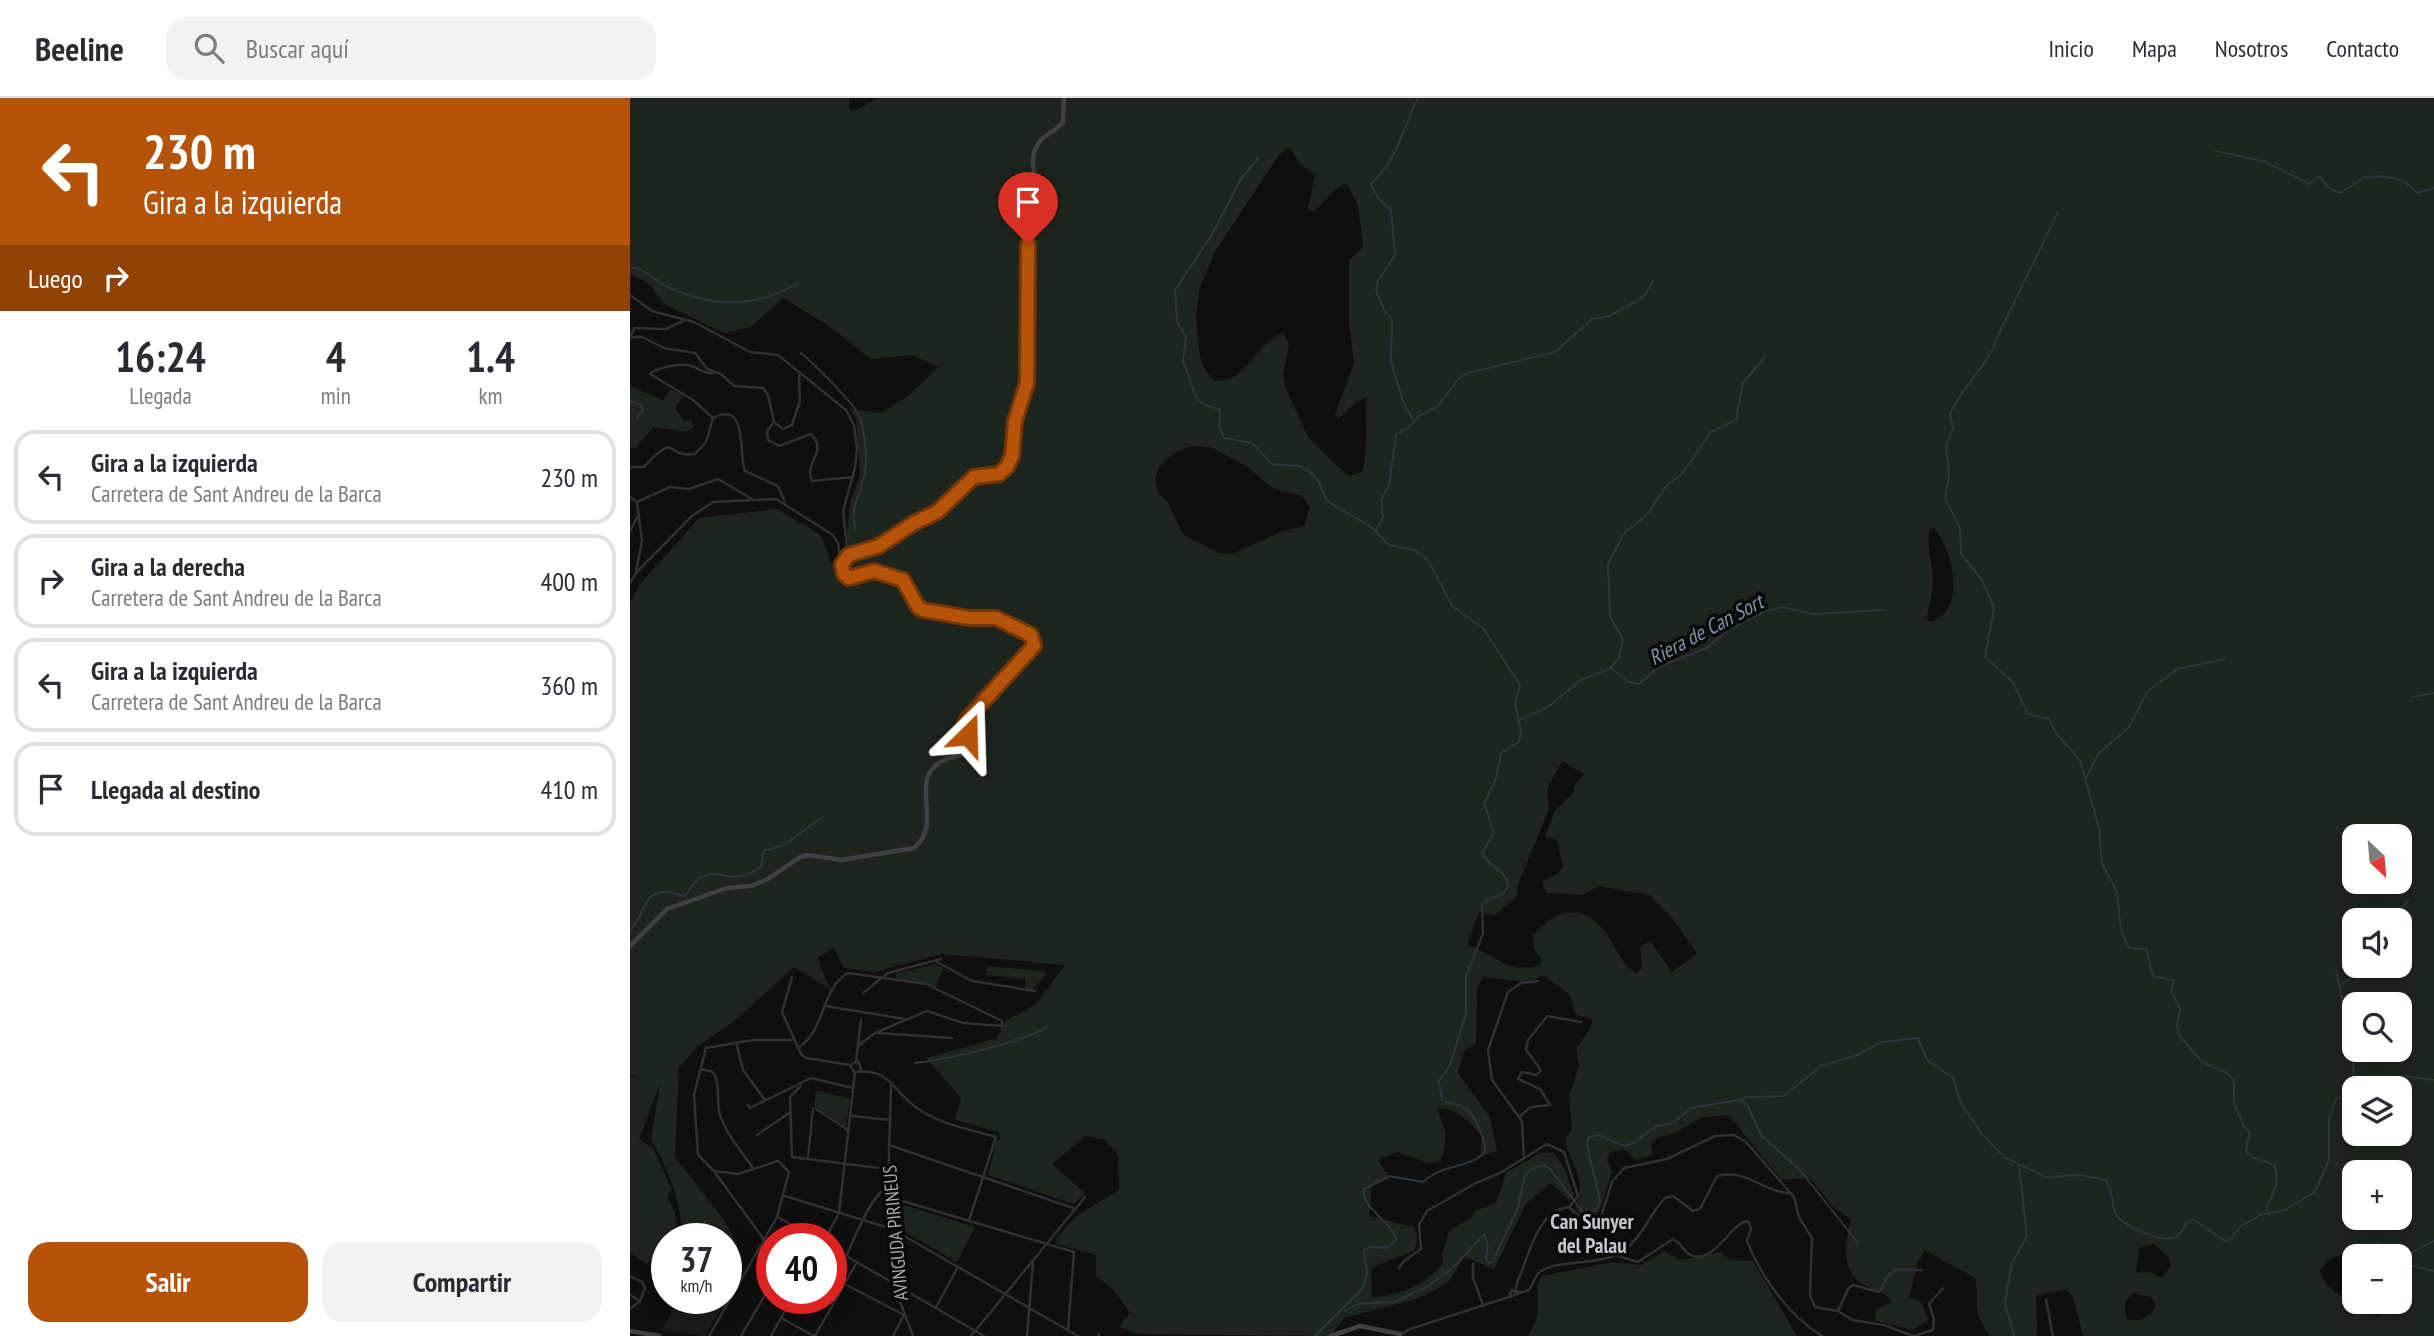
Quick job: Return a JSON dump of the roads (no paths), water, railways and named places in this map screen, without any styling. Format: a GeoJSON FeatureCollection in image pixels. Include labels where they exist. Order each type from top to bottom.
{"type":"FeatureCollection","features":[{"type":"Feature","properties":{"kind":"street"},"geometry":{"type":"LineString","coordinates":[[630,583],[636,573],[692,516],[710,503],[773,498],[785,502],[831,533],[844,551],[856,553],[879,546],[914,523],[933,515],[974,477],[1002,473],[1010,463],[1015,421],[1027,383],[1028,244],[1045,211],[1034,177],[1034,158],[1040,141],[1063,122],[1064,98]]}},
{"type":"Feature","properties":{"kind":"street"},"geometry":{"type":"LineString","coordinates":[[630,295],[652,311],[685,320],[750,352],[778,355],[848,414],[854,425],[857,448],[853,477],[843,511],[844,551],[841,568],[849,578],[874,571],[896,576],[903,580],[918,607],[923,610],[969,618],[996,618],[1031,635],[1034,646],[968,718],[966,729],[973,747],[971,752],[944,760],[932,768],[927,780],[928,829],[922,841],[914,848],[841,860],[808,855],[800,857],[768,879],[751,886],[727,888],[667,909],[630,946]]}},
{"type":"Feature","properties":{"kind":"street"},"geometry":{"type":"LineString","coordinates":[[685,320],[666,328],[634,328],[630,338],[642,337],[664,348],[695,353],[714,373]]}},
{"type":"Feature","properties":{"kind":"street"},"geometry":{"type":"LineString","coordinates":[[713,418],[693,400],[650,374],[654,370],[687,365],[708,374],[721,374],[737,387],[767,391],[774,422],[783,429],[792,425],[800,401],[800,374]]}},
{"type":"Feature","properties":{"kind":"street"},"geometry":{"type":"LineString","coordinates":[[630,401],[641,405],[643,411],[637,417]]}},
{"type":"Feature","properties":{"kind":"street"},"geometry":{"type":"LineString","coordinates":[[713,418],[726,415],[734,418],[741,429],[745,471],[778,486],[785,502]]}},
{"type":"Feature","properties":{"kind":"street"},"geometry":{"type":"LineString","coordinates":[[630,467],[644,467],[663,448],[669,447],[686,455],[695,454],[706,442],[713,418]]}},
{"type":"Feature","properties":{"kind":"street"},"geometry":{"type":"LineString","coordinates":[[774,422],[766,431],[768,440],[774,445],[807,434],[817,440],[817,454],[809,471],[811,481],[853,477]]}},
{"type":"Feature","properties":{"kind":"street"},"geometry":{"type":"LineString","coordinates":[[637,502],[670,487],[689,489],[718,479],[752,499]]}},
{"type":"Feature","properties":{"kind":"street"},"geometry":{"type":"LineString","coordinates":[[630,497],[637,502],[642,541],[636,573]]}},
{"type":"Feature","properties":{"kind":"street"},"geometry":{"type":"LineString","coordinates":[[630,531],[639,514]]}},
{"type":"Feature","properties":{"kind":"street"},"geometry":{"type":"LineString","coordinates":[[863,993],[881,978],[941,959]]}},
{"type":"Feature","properties":{"kind":"street"},"geometry":{"type":"LineString","coordinates":[[934,961],[972,981],[1035,991]]}},
{"type":"Feature","properties":{"kind":"street"},"geometry":{"type":"LineString","coordinates":[[798,1048],[809,1037],[844,975],[851,973],[926,984],[1002,1021],[1002,1026],[963,1023],[927,1011],[875,1033],[858,1046]]}},
{"type":"Feature","properties":{"kind":"street"},"geometry":{"type":"LineString","coordinates":[[792,976],[782,1005],[792,1040],[798,1048],[806,1058],[850,1065],[856,1061]]}},
{"type":"Feature","properties":{"kind":"street"},"geometry":{"type":"LineString","coordinates":[[1524,1158],[1520,1116],[1492,1080],[1488,1050],[1508,992],[1521,983],[1538,981]]}},
{"type":"Feature","properties":{"kind":"street"},"geometry":{"type":"LineString","coordinates":[[826,1006],[905,1019]]}},
{"type":"Feature","properties":{"kind":"street"},"geometry":{"type":"LineString","coordinates":[[1520,1116],[1531,1107],[1550,1105],[1540,1089],[1518,1079],[1522,1072],[1536,1075],[1541,1070],[1526,1050],[1528,1040],[1548,1016],[1581,1022]]}},
{"type":"Feature","properties":{"kind":"street"},"geometry":{"type":"LineString","coordinates":[[861,1020],[856,1061],[861,1069],[888,1077],[891,1085],[927,1114],[996,1137],[969,1220]]}},
{"type":"Feature","properties":{"kind":"street"},"geometry":{"type":"LineString","coordinates":[[875,1033],[951,1038]]}},
{"type":"Feature","properties":{"kind":"street"},"geometry":{"type":"LineString","coordinates":[[756,1229],[714,1171],[698,1154],[694,1095],[706,1048],[736,1042],[792,1040]]}},
{"type":"Feature","properties":{"kind":"street"},"geometry":{"type":"LineString","coordinates":[[736,1042],[743,1070],[765,1100]]}},
{"type":"Feature","properties":{"kind":"street"},"geometry":{"type":"LineString","coordinates":[[834,1223],[839,1213],[855,1072],[850,1065]]}},
{"type":"Feature","properties":{"kind":"street"},"geometry":{"type":"LineString","coordinates":[[701,1069],[713,1072],[716,1077],[720,1114],[724,1125],[754,1168]]}},
{"type":"Feature","properties":{"kind":"street"},"geometry":{"type":"LineString","coordinates":[[855,1072],[861,1069]]}},
{"type":"Feature","properties":{"kind":"street"},"geometry":{"type":"LineString","coordinates":[[853,1088],[811,1078],[790,1097],[792,1157],[888,1169]]}},
{"type":"Feature","properties":{"kind":"street","name":"AVINGUDA PIRINEUS"},"geometry":{"type":"LineString","coordinates":[[891,1085],[888,1187],[898,1286],[904,1315],[913,1336]]}},
{"type":"Feature","properties":{"kind":"street"},"geometry":{"type":"LineString","coordinates":[[748,1105],[750,1108],[801,1086]]}},
{"type":"Feature","properties":{"kind":"street"},"geometry":{"type":"LineString","coordinates":[[815,1108],[848,1130]]}},
{"type":"Feature","properties":{"kind":"street"},"geometry":{"type":"LineString","coordinates":[[757,1135],[790,1113]]}},
{"type":"Feature","properties":{"kind":"street"},"geometry":{"type":"LineString","coordinates":[[850,1115],[890,1120]]}},
{"type":"Feature","properties":{"kind":"street"},"geometry":{"type":"LineString","coordinates":[[1569,1207],[1582,1219],[1594,1220],[1602,1214],[1618,1171],[1667,1159],[1725,1133],[1746,1142],[1791,1193],[1801,1220],[1812,1238],[1811,1300],[1818,1310],[1838,1311],[1852,1320],[1884,1325],[1914,1336],[1933,1330],[1934,1319],[1929,1304],[1943,1288]]}},
{"type":"Feature","properties":{"kind":"street"},"geometry":{"type":"LineString","coordinates":[[1399,1268],[1421,1249],[1419,1225],[1427,1211],[1476,1183],[1500,1174],[1547,1144],[1564,1152],[1578,1196],[1569,1207],[1555,1210],[1547,1216],[1512,1293]]}},
{"type":"Feature","properties":{"kind":"street"},"geometry":{"type":"LineString","coordinates":[[889,1145],[1076,1209]]}},
{"type":"Feature","properties":{"kind":"street"},"geometry":{"type":"LineString","coordinates":[[714,1171],[738,1174],[778,1161],[783,1163],[789,1172],[785,1196],[774,1223]]}},
{"type":"Feature","properties":{"kind":"street"},"geometry":{"type":"LineString","coordinates":[[1331,1336],[1360,1325],[1399,1335],[1512,1293],[1522,1292],[1532,1287],[1536,1276],[1546,1269],[1615,1255],[1641,1235],[1648,1219],[1665,1198],[1673,1196],[1693,1211],[1700,1209],[1717,1176],[1745,1176],[1779,1191],[1791,1193]]}},
{"type":"Feature","properties":{"kind":"street"},"geometry":{"type":"LineString","coordinates":[[888,1187],[881,1191],[862,1220],[847,1255],[984,1336]]}},
{"type":"Feature","properties":{"kind":"street"},"geometry":{"type":"LineString","coordinates":[[785,1196],[892,1229],[1078,1336]]}},
{"type":"Feature","properties":{"kind":"street"},"geometry":{"type":"LineString","coordinates":[[889,1197],[1074,1252],[1076,1256],[1068,1330]]}},
{"type":"Feature","properties":{"kind":"street"},"geometry":{"type":"LineString","coordinates":[[971,1336],[1085,1197]]}},
{"type":"Feature","properties":{"kind":"street"},"geometry":{"type":"LineString","coordinates":[[777,1217],[788,1223]]}},
{"type":"Feature","properties":{"kind":"street"},"geometry":{"type":"LineString","coordinates":[[1615,1255],[1638,1262],[1673,1239],[1689,1254],[1700,1255],[1722,1244],[1740,1223],[1748,1221],[1751,1229],[1747,1241],[1766,1274],[1794,1317],[1822,1336]]}},
{"type":"Feature","properties":{"kind":"street"},"geometry":{"type":"LineString","coordinates":[[709,1336],[756,1256]]}},
{"type":"Feature","properties":{"kind":"street"},"geometry":{"type":"LineString","coordinates":[[847,1279],[857,1262]]}},
{"type":"Feature","properties":{"kind":"street"},"geometry":{"type":"LineString","coordinates":[[1027,1336],[1032,1264]]}},
{"type":"Feature","properties":{"kind":"street"},"geometry":{"type":"LineString","coordinates":[[1472,1264],[1473,1278],[1483,1305]]}},
{"type":"Feature","properties":{"kind":"street"},"geometry":{"type":"LineString","coordinates":[[935,1308],[958,1267]]}},
{"type":"Feature","properties":{"kind":"street"},"geometry":{"type":"LineString","coordinates":[[1838,1311],[1847,1289],[1853,1285],[1879,1292],[1887,1277],[1895,1270],[1922,1270]]}},
{"type":"Feature","properties":{"kind":"street"},"geometry":{"type":"LineString","coordinates":[[1023,1274],[1033,1278]]}},
{"type":"Feature","properties":{"kind":"street"},"geometry":{"type":"LineString","coordinates":[[630,1276],[644,1285],[640,1301],[630,1309]]}},
{"type":"Feature","properties":{"kind":"street"},"geometry":{"type":"LineString","coordinates":[[847,1286],[904,1315],[893,1336]]}},
{"type":"Feature","properties":{"kind":"street"},"geometry":{"type":"LineString","coordinates":[[630,1295],[640,1301]]}},
{"type":"Feature","properties":{"kind":"street"},"geometry":{"type":"LineString","coordinates":[[2046,1300],[2053,1336]]}},
{"type":"Feature","properties":{"kind":"street"},"geometry":{"type":"LineString","coordinates":[[741,1336],[756,1310]]}},
{"type":"Feature","properties":{"kind":"street"},"geometry":{"type":"LineString","coordinates":[[771,1336],[783,1314]]}},
{"type":"Feature","properties":{"kind":"street"},"geometry":{"type":"LineString","coordinates":[[781,1318],[814,1336],[827,1314]]}},
{"type":"Feature","properties":{"kind":"street"},"geometry":{"type":"LineString","coordinates":[[630,1331],[659,1336]]}},
{"type":"Feature","properties":{"kind":"waterway"},"geometry":{"type":"LineString","coordinates":[[1413,420],[1403,401],[1391,362],[1392,320],[1384,310],[1376,291],[1378,281],[1395,255],[1391,210],[1378,198],[1371,184],[1394,153],[1418,98]]}},
{"type":"Feature","properties":{"kind":"waterway"},"geometry":{"type":"LineString","coordinates":[[2216,151],[2266,162],[2309,184],[2320,177],[2329,188],[2340,193],[2365,177],[2382,176],[2402,180],[2418,193],[2434,188]]}},
{"type":"Feature","properties":{"kind":"waterway"},"geometry":{"type":"LineString","coordinates":[[1258,158],[1241,179],[1211,236],[1175,290],[1177,322],[1186,337],[1183,361],[1196,397],[1203,404],[1220,410],[1219,427],[1224,438],[1252,443],[1272,464],[1299,466],[1310,472],[1317,479],[1327,501],[1371,527],[1389,545],[1414,550],[1428,560],[1452,606],[1483,628],[1520,685],[1515,703],[1521,732],[1519,742],[1501,753],[1496,778],[1484,804],[1494,832],[1482,853],[1501,872],[1508,886],[1503,894],[1485,901],[1482,907],[1483,934],[1466,975],[1466,1014],[1450,1065],[1439,1081],[1442,1100],[1468,1110],[1476,1121],[1485,1152],[1472,1161],[1440,1171],[1423,1182],[1389,1176],[1364,1189],[1367,1203],[1390,1227],[1396,1241],[1386,1248],[1370,1247],[1364,1251],[1367,1274],[1362,1289],[1315,1336]]}},
{"type":"Feature","properties":{"kind":"waterway"},"geometry":{"type":"LineString","coordinates":[[2058,212],[1990,355],[1950,414],[1953,429],[1946,445],[1949,476],[1945,498],[1960,528],[1961,554],[1982,580],[1994,607],[1985,657],[2013,682],[2028,714],[2049,719],[2056,733],[2080,760],[2099,828],[2102,863],[2117,892],[2121,930],[2129,948],[2146,949],[2153,976],[2174,981],[2171,990],[2180,1009],[2177,1026],[2180,1036],[2202,1062],[2229,1074],[2234,1082],[2234,1102],[2243,1125],[2250,1132],[2246,1151],[2251,1157],[2275,1165],[2277,1181],[2266,1212]]}},
{"type":"Feature","properties":{"kind":"waterway"},"geometry":{"type":"LineString","coordinates":[[630,267],[685,294],[718,302],[750,301],[798,283]]}},
{"type":"Feature","properties":{"kind":"waterway"},"geometry":{"type":"LineString","coordinates":[[1376,531],[1383,516],[1381,500],[1389,485],[1396,435],[1411,426],[1418,416],[1437,407],[1460,377],[1555,352],[1592,319],[1609,316],[1637,301],[1646,294],[1653,280]]}},
{"type":"Feature","properties":{"kind":"waterway"},"geometry":{"type":"LineString","coordinates":[[801,353],[842,393],[860,417],[865,439],[866,464],[857,497],[855,530]]}},
{"type":"Feature","properties":{"kind":"waterway"},"geometry":{"type":"LineString","coordinates":[[1610,668],[1619,659],[1623,639],[1610,616],[1608,564],[1625,532],[1646,516],[1667,485],[1682,474],[1711,432],[1736,420],[1743,383],[1764,358]]}},
{"type":"Feature","properties":{"kind":"waterway","name":"Riera de Can Sort"},"geometry":{"type":"LineString","coordinates":[[1519,720],[1548,707],[1581,680],[1611,668],[1629,682],[1639,684],[1660,666],[1707,648],[1728,630],[1763,612],[1782,607],[1814,614],[1885,610]]}},
{"type":"Feature","properties":{"kind":"waterway"},"geometry":{"type":"LineString","coordinates":[[2086,778],[2099,753],[2129,727],[2147,692],[2177,669],[2226,659]]}},
{"type":"Feature","properties":{"kind":"waterway"},"geometry":{"type":"LineString","coordinates":[[2412,697],[2434,693]]}},
{"type":"Feature","properties":{"kind":"waterway"},"geometry":{"type":"LineString","coordinates":[[630,929],[652,895],[668,892],[685,896],[700,878],[707,875],[736,877],[752,873],[761,866],[764,851],[784,845],[821,818]]}},
{"type":"Feature","properties":{"kind":"waterway"},"geometry":{"type":"LineString","coordinates":[[2401,908],[2409,900]]}},
{"type":"Feature","properties":{"kind":"waterway"},"geometry":{"type":"LineString","coordinates":[[2336,970],[2353,1049],[2354,1076]]}},
{"type":"Feature","properties":{"kind":"waterway"},"geometry":{"type":"LineString","coordinates":[[2339,986],[2350,978]]}},
{"type":"Feature","properties":{"kind":"waterway"},"geometry":{"type":"LineString","coordinates":[[915,1063],[983,1050],[1018,1040],[1048,1027]]}},
{"type":"Feature","properties":{"kind":"waterway"},"geometry":{"type":"LineString","coordinates":[[1739,1100],[1747,1097],[1784,1096],[1821,1066],[1857,1055],[1882,1042],[1918,1038],[1927,1060],[1953,1078],[1961,1103],[1981,1133],[2004,1157],[2046,1177],[2080,1175],[2106,1180],[2117,1216],[2143,1233],[2160,1238],[2173,1238],[2180,1234],[2187,1222],[2194,1220],[2225,1241],[2230,1240],[2240,1227],[2260,1215],[2285,1210],[2315,1192],[2329,1159],[2329,1118],[2336,1099],[2342,1097]]}},
{"type":"Feature","properties":{"kind":"waterway"},"geometry":{"type":"LineString","coordinates":[[2412,1077],[2434,1080]]}},
{"type":"Feature","properties":{"kind":"waterway"},"geometry":{"type":"LineString","coordinates":[[1345,1311],[1357,1304],[1394,1302],[1427,1287],[1456,1265],[1484,1234],[1488,1244],[1486,1259],[1489,1263],[1493,1261],[1518,1208],[1524,1178],[1530,1170],[1544,1165],[1582,1211],[1596,1211],[1600,1200],[1587,1146],[1589,1137],[1598,1135],[1625,1146],[1634,1143],[1656,1126],[1673,1123],[1691,1108],[1739,1100],[1747,1104],[1761,1135],[1800,1170],[1858,1243]]}},
{"type":"Feature","properties":{"kind":"waterway"},"geometry":{"type":"LineString","coordinates":[[808,1157],[813,1109]]}},
{"type":"Feature","properties":{"kind":"waterway"},"geometry":{"type":"LineString","coordinates":[[2014,1336],[2005,1303],[2012,1263],[2027,1236],[2019,1165]]}},
{"type":"Feature","properties":{"kind":"waterway"},"geometry":{"type":"LineString","coordinates":[[2412,1252],[2434,1241]]}},
{"type":"Feature","properties":{"kind":"waterway"},"geometry":{"type":"LineString","coordinates":[[2412,1265],[2434,1271]]}},
{"type":"Feature","properties":{"kind":"district","name":"Can Sunyer del Palau"},"geometry":{"type":"Point","coordinates":[1592,1234]}}]}
